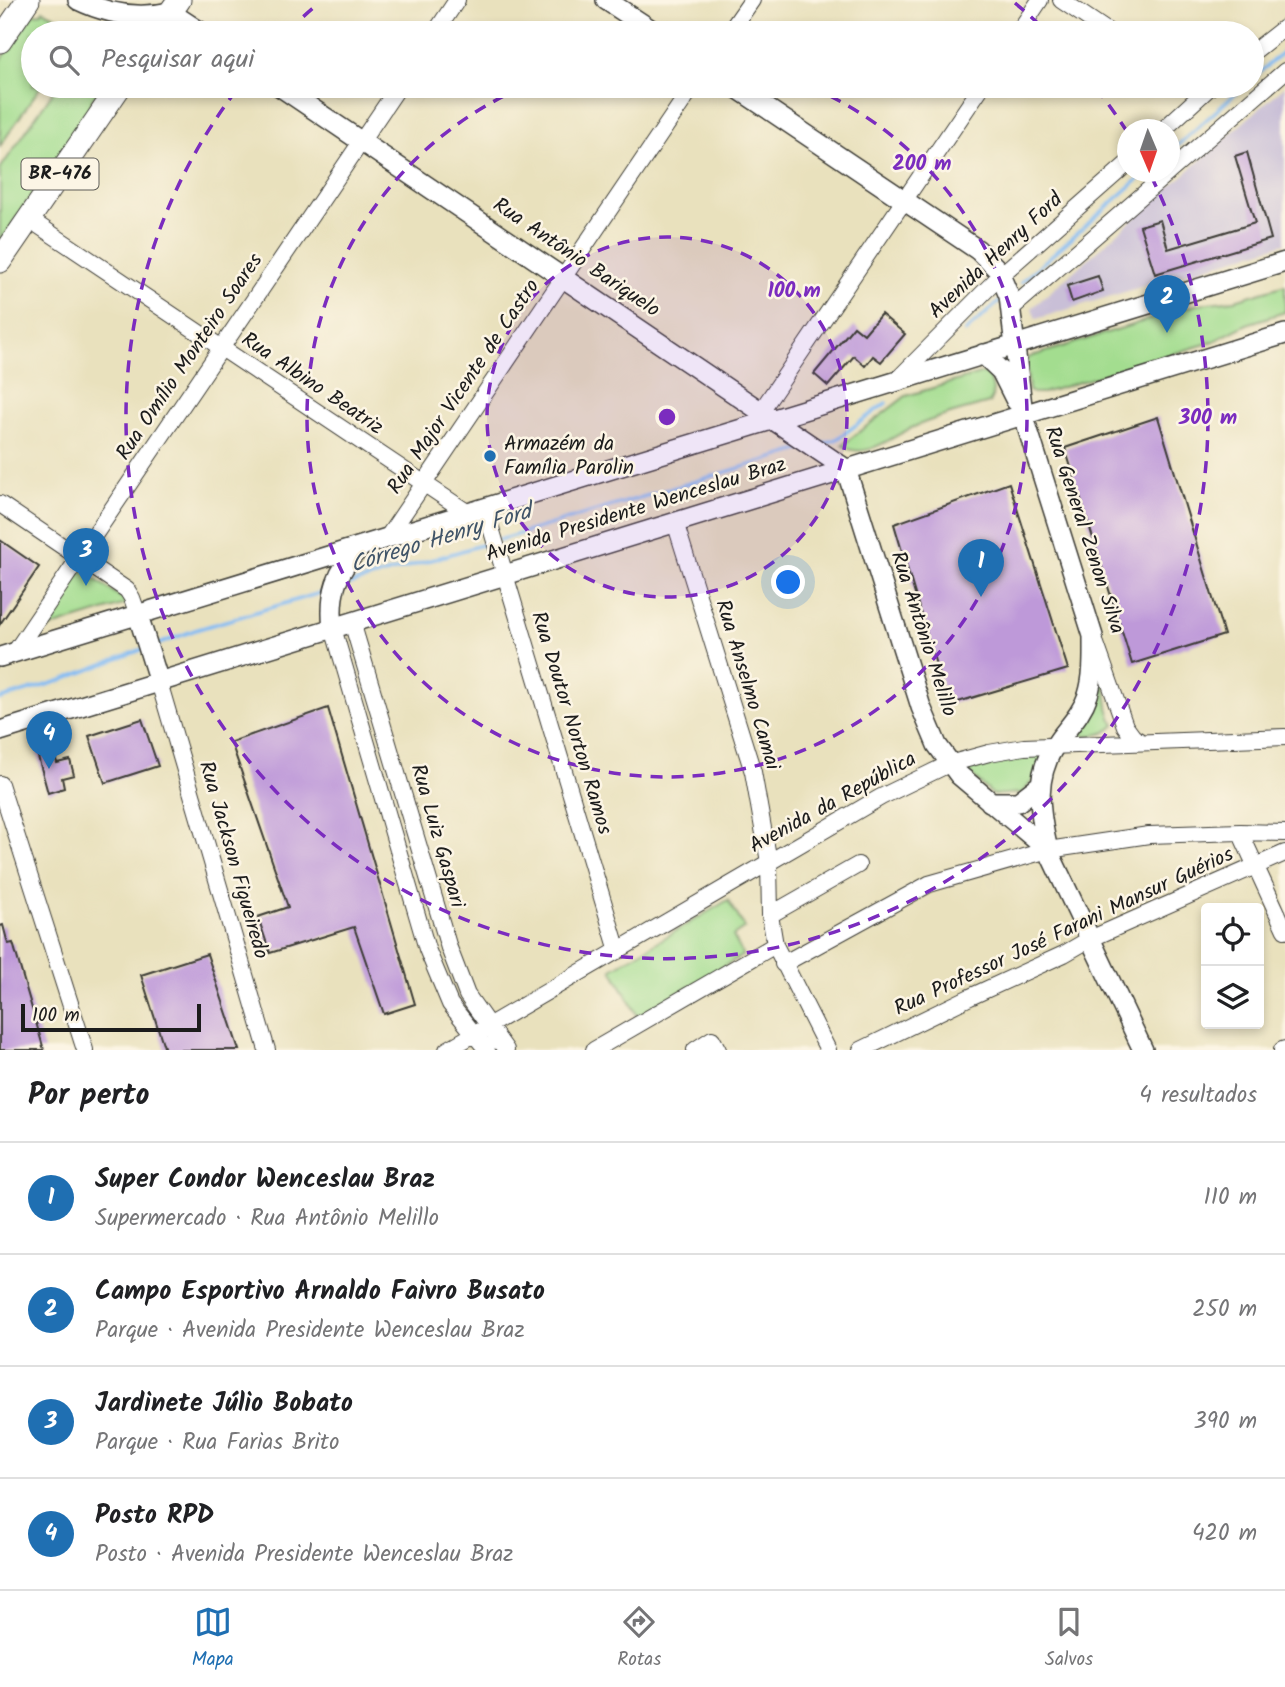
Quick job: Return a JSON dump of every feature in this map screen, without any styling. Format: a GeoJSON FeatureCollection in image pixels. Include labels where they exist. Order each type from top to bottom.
{"type":"FeatureCollection","features":[{"type":"Feature","properties":{"kind":"highway"},"geometry":{"type":"LineString","coordinates":[[0,41],[27,0]]}},
{"type":"Feature","properties":{"kind":"highway"},"geometry":{"type":"LineString","coordinates":[[164,21],[175,6]]}},
{"type":"Feature","properties":{"kind":"highway","name":"BR-476"},"geometry":{"type":"LineString","coordinates":[[0,261],[112,98]]}},
{"type":"Feature","properties":{"kind":"main road"},"geometry":{"type":"LineString","coordinates":[[78,0],[121,13],[153,16],[175,6],[190,21]]}},
{"type":"Feature","properties":{"kind":"main road"},"geometry":{"type":"LineString","coordinates":[[606,0],[638,21]]}},
{"type":"Feature","properties":{"kind":"main road","name":"Rua Antônio Bariquelo"},"geometry":{"type":"LineString","coordinates":[[297,98],[838,463]]}},
{"type":"Feature","properties":{"kind":"main road"},"geometry":{"type":"LineString","coordinates":[[752,98],[986,257],[1001,275]]}},
{"type":"Feature","properties":{"kind":"main road"},"geometry":{"type":"LineString","coordinates":[[7,655],[140,620],[356,551],[387,538],[481,516],[774,420],[1285,262]]}},
{"type":"Feature","properties":{"kind":"main road","name":"Rua General Zenon Silva"},"geometry":{"type":"LineString","coordinates":[[1001,275],[1012,308],[1023,414],[1093,636]]}},
{"type":"Feature","properties":{"kind":"main road","name":"Avenida Presidente Wenceslau Braz"},"geometry":{"type":"LineString","coordinates":[[0,731],[157,676],[339,623],[503,569],[676,522],[838,463],[1023,414],[1285,334]]}},
{"type":"Feature","properties":{"kind":"main road"},"geometry":{"type":"LineString","coordinates":[[983,355],[1001,372],[1023,414]]}},
{"type":"Feature","properties":{"kind":"main road","name":"Rua Antônio Melillo"},"geometry":{"type":"LineString","coordinates":[[838,463],[928,727],[949,764],[1048,850]]}},
{"type":"Feature","properties":{"kind":"main road"},"geometry":{"type":"LineString","coordinates":[[339,623],[332,598],[338,576],[356,551]]}},
{"type":"Feature","properties":{"kind":"main road"},"geometry":{"type":"LineString","coordinates":[[140,620],[157,676]]}},
{"type":"Feature","properties":{"kind":"main road"},"geometry":{"type":"LineString","coordinates":[[1093,636],[1093,671],[1088,695],[1077,716],[1055,744],[1046,763],[1040,785],[1040,812],[1048,850],[1143,1050]]}},
{"type":"Feature","properties":{"kind":"main road"},"geometry":{"type":"LineString","coordinates":[[990,802],[1018,802],[1040,785]]}},
{"type":"Feature","properties":{"kind":"street"},"geometry":{"type":"LineString","coordinates":[[443,21],[457,0]]}},
{"type":"Feature","properties":{"kind":"street"},"geometry":{"type":"LineString","coordinates":[[737,21],[751,0]]}},
{"type":"Feature","properties":{"kind":"street"},"geometry":{"type":"LineString","coordinates":[[1026,21],[1040,0]]}},
{"type":"Feature","properties":{"kind":"street"},"geometry":{"type":"LineString","coordinates":[[1061,0],[1092,21]]}},
{"type":"Feature","properties":{"kind":"street"},"geometry":{"type":"LineString","coordinates":[[1264,44],[1285,27]]}},
{"type":"Feature","properties":{"kind":"street"},"geometry":{"type":"LineString","coordinates":[[1264,89],[1285,71]]}},
{"type":"Feature","properties":{"kind":"street","name":"Rua Omílio Monteiro Soares"},"geometry":{"type":"LineString","coordinates":[[7,655],[79,558],[391,98]]}},
{"type":"Feature","properties":{"kind":"street","name":"Rua Major Vicente de Castro"},"geometry":{"type":"LineString","coordinates":[[387,538],[685,98]]}},
{"type":"Feature","properties":{"kind":"street"},"geometry":{"type":"LineString","coordinates":[[774,420],[904,201],[974,98]]}},
{"type":"Feature","properties":{"kind":"street"},"geometry":{"type":"LineString","coordinates":[[1173,119],[1191,98]]}},
{"type":"Feature","properties":{"kind":"street"},"geometry":{"type":"LineString","coordinates":[[1180,162],[1254,98]]}},
{"type":"Feature","properties":{"kind":"street","name":"Avenida Henry Ford"},"geometry":{"type":"LineString","coordinates":[[895,382],[1001,275],[1117,173]]}},
{"type":"Feature","properties":{"kind":"street"},"geometry":{"type":"LineString","coordinates":[[1012,308],[1156,182]]}},
{"type":"Feature","properties":{"kind":"street","name":"Rua Albino Beatriz"},"geometry":{"type":"LineString","coordinates":[[29,219],[423,484],[481,516]]}},
{"type":"Feature","properties":{"kind":"street"},"geometry":{"type":"LineString","coordinates":[[0,504],[130,593],[140,620]]}},
{"type":"Feature","properties":{"kind":"street","name":"Rua Doutor Norton Ramos"},"geometry":{"type":"LineString","coordinates":[[481,516],[503,569],[618,951]]}},
{"type":"Feature","properties":{"kind":"street","name":"Rua Anselmo Camai"},"geometry":{"type":"LineString","coordinates":[[676,522],[753,772],[769,862],[770,915],[775,945],[828,1050]]}},
{"type":"Feature","properties":{"kind":"street","name":"Rua Luiz Gaspari"},"geometry":{"type":"LineString","coordinates":[[339,623],[467,995],[506,1050]]}},
{"type":"Feature","properties":{"kind":"street","name":"Rua Luiz Gaspari"},"geometry":{"type":"LineString","coordinates":[[339,623],[427,949],[450,1004],[487,1050]]}},
{"type":"Feature","properties":{"kind":"street","name":"Rua General Zenon Silva"},"geometry":{"type":"LineString","coordinates":[[1093,636],[1125,726],[1133,737],[1141,741]]}},
{"type":"Feature","properties":{"kind":"street","name":"Rua Jackson Figueiredo"},"geometry":{"type":"LineString","coordinates":[[157,676],[267,1050]]}},
{"type":"Feature","properties":{"kind":"street"},"geometry":{"type":"LineString","coordinates":[[1104,743],[1125,726]]}},
{"type":"Feature","properties":{"kind":"street","name":"Avenida da República"},"geometry":{"type":"LineString","coordinates":[[447,1050],[881,797],[949,764],[1007,749],[1055,744],[1285,737]]}},
{"type":"Feature","properties":{"kind":"street"},"geometry":{"type":"LineString","coordinates":[[0,784],[85,1050]]}},
{"type":"Feature","properties":{"kind":"street"},"geometry":{"type":"LineString","coordinates":[[1240,832],[1285,930]]}},
{"type":"Feature","properties":{"kind":"street"},"geometry":{"type":"LineString","coordinates":[[783,964],[948,876],[1048,850],[1149,835],[1285,833]]}},
{"type":"Feature","properties":{"kind":"street","name":"Rua Professor José Farani Mansur Guérios"},"geometry":{"type":"LineString","coordinates":[[861,1050],[1065,954],[1090,939],[1285,853]]}},
{"type":"Feature","properties":{"kind":"street"},"geometry":{"type":"LineString","coordinates":[[770,915],[858,865]]}},
{"type":"Feature","properties":{"kind":"street"},"geometry":{"type":"LineString","coordinates":[[594,1050],[775,945]]}},
{"type":"Feature","properties":{"kind":"street"},"geometry":{"type":"LineString","coordinates":[[695,1050],[712,1039],[718,1050]]}},
{"type":"Feature","properties":{"kind":"shaded area"},"geometry":{"type":"Polygon","coordinates":[[[1285,86],[1285,243],[1036,319],[1032,308],[1176,182],[1180,182],[1180,178],[1285,86]]]}},
{"type":"Feature","properties":{"kind":"green space"},"geometry":{"type":"Polygon","coordinates":[[[43,10],[65,21],[28,21],[33,14],[43,10]]]}},
{"type":"Feature","properties":{"kind":"green space"},"geometry":{"type":"Polygon","coordinates":[[[21,31],[21,98],[33,98],[0,146],[0,62],[21,31]]]}},
{"type":"Feature","properties":{"kind":"green space"},"geometry":{"type":"Polygon","coordinates":[[[49,98],[93,98],[88,113],[0,242],[0,169],[49,98]]]}},
{"type":"Feature","properties":{"kind":"green space"},"geometry":{"type":"Polygon","coordinates":[[[1285,285],[1285,312],[1247,324],[1212,342],[1043,393],[1029,391],[1026,364],[1028,358],[1199,304],[1235,300],[1285,285]]]}},
{"type":"Feature","properties":{"kind":"green space"},"geometry":{"type":"Polygon","coordinates":[[[983,373],[989,377],[992,387],[989,403],[925,422],[870,449],[851,450],[842,445],[906,396],[983,373]]]}},
{"type":"Feature","properties":{"kind":"green space"},"geometry":{"type":"Polygon","coordinates":[[[80,569],[129,603],[39,631],[80,569]]]}},
{"type":"Feature","properties":{"kind":"green space"},"geometry":{"type":"Polygon","coordinates":[[[1103,675],[1115,725],[1100,734],[1072,736],[1092,707],[1103,675]]]}},
{"type":"Feature","properties":{"kind":"green space"},"geometry":{"type":"Polygon","coordinates":[[[1045,752],[1033,780],[1022,793],[993,795],[966,770],[1045,752]]]}},
{"type":"Feature","properties":{"kind":"green space"},"geometry":{"type":"Polygon","coordinates":[[[728,900],[745,928],[733,936],[743,955],[638,1017],[612,969],[728,900]]]}},
{"type":"Feature","properties":{"kind":"building"},"geometry":{"type":"Polygon","coordinates":[[[1247,152],[1271,239],[1155,274],[1140,226],[1160,220],[1168,249],[1255,223],[1235,156],[1247,152]]]}},
{"type":"Feature","properties":{"kind":"building"},"geometry":{"type":"Polygon","coordinates":[[[1098,276],[1103,291],[1072,302],[1067,286],[1098,276]]]}},
{"type":"Feature","properties":{"kind":"building"},"geometry":{"type":"Polygon","coordinates":[[[881,314],[905,334],[881,362],[873,356],[865,366],[854,356],[828,386],[814,374],[854,326],[864,334],[881,314]]]}},
{"type":"Feature","properties":{"kind":"building"},"geometry":{"type":"Polygon","coordinates":[[[1158,417],[1224,635],[1132,664],[1065,448],[1158,417]]]}},
{"type":"Feature","properties":{"kind":"building"},"geometry":{"type":"Polygon","coordinates":[[[1009,483],[1068,669],[948,705],[894,524],[1009,483]]]}},
{"type":"Feature","properties":{"kind":"building"},"geometry":{"type":"Polygon","coordinates":[[[0,540],[39,567],[0,624],[0,540]]]}},
{"type":"Feature","properties":{"kind":"building"},"geometry":{"type":"Polygon","coordinates":[[[328,708],[415,1004],[384,1014],[354,927],[270,953],[258,917],[288,907],[231,742],[328,708]]]}},
{"type":"Feature","properties":{"kind":"building"},"geometry":{"type":"Polygon","coordinates":[[[142,719],[158,766],[105,783],[89,736],[142,719]]]}},
{"type":"Feature","properties":{"kind":"building"},"geometry":{"type":"Polygon","coordinates":[[[53,749],[57,763],[70,760],[74,775],[62,778],[64,788],[48,793],[37,753],[53,749]]]}},
{"type":"Feature","properties":{"kind":"building"},"geometry":{"type":"Polygon","coordinates":[[[3,925],[8,944],[13,943],[44,1050],[0,1050],[0,926],[3,925]]]}},
{"type":"Feature","properties":{"kind":"building"},"geometry":{"type":"Polygon","coordinates":[[[207,954],[239,1050],[165,1050],[141,975],[207,954]]]}},
{"type":"Feature","properties":{"kind":"waterway","name":"Córrego Henry Ford"},"geometry":{"type":"LineString","coordinates":[[1264,68],[1285,50]]}},
{"type":"Feature","properties":{"kind":"waterway","name":"Córrego Henry Ford"},"geometry":{"type":"LineString","coordinates":[[1180,143],[1231,98]]}},
{"type":"Feature","properties":{"kind":"waterway","name":"Córrego Henry Ford"},"geometry":{"type":"LineString","coordinates":[[1021,282],[1136,182]]}},
{"type":"Feature","properties":{"kind":"waterway","name":"Córrego Henry Ford"},"geometry":{"type":"LineString","coordinates":[[965,332],[999,302]]}},
{"type":"Feature","properties":{"kind":"waterway","name":"Córrego Henry Ford"},"geometry":{"type":"LineString","coordinates":[[821,444],[837,439],[886,403]]}},
{"type":"Feature","properties":{"kind":"waterway","name":"Córrego Henry Ford"},"geometry":{"type":"LineString","coordinates":[[499,540],[803,449]]}},
{"type":"Feature","properties":{"kind":"waterway","name":"Córrego Henry Ford"},"geometry":{"type":"LineString","coordinates":[[341,587],[491,542]]}},
{"type":"Feature","properties":{"kind":"waterway","name":"Córrego Henry Ford"},"geometry":{"type":"LineString","coordinates":[[154,646],[195,630],[327,591]]}},
{"type":"Feature","properties":{"kind":"waterway","name":"Córrego Henry Ford"},"geometry":{"type":"LineString","coordinates":[[0,699],[60,681],[143,649]]}},
{"type":"Feature","properties":{"kind":"place","name":"Campo Esportivo Arnaldo Faivro Busato"},"geometry":{"type":"Point","coordinates":[1167,333]}},
{"type":"Feature","properties":{"kind":"place","name":"Armazém da Família Parolin"},"geometry":{"type":"Point","coordinates":[490,456]}},
{"type":"Feature","properties":{"kind":"place","name":"Jardinete Júlio Bobato"},"geometry":{"type":"Point","coordinates":[86,586]}},
{"type":"Feature","properties":{"kind":"place","name":"Super Condor Wenceslau Braz"},"geometry":{"type":"Point","coordinates":[981,597]}},
{"type":"Feature","properties":{"kind":"place","name":"Posto RPD"},"geometry":{"type":"Point","coordinates":[49,769]}}]}
